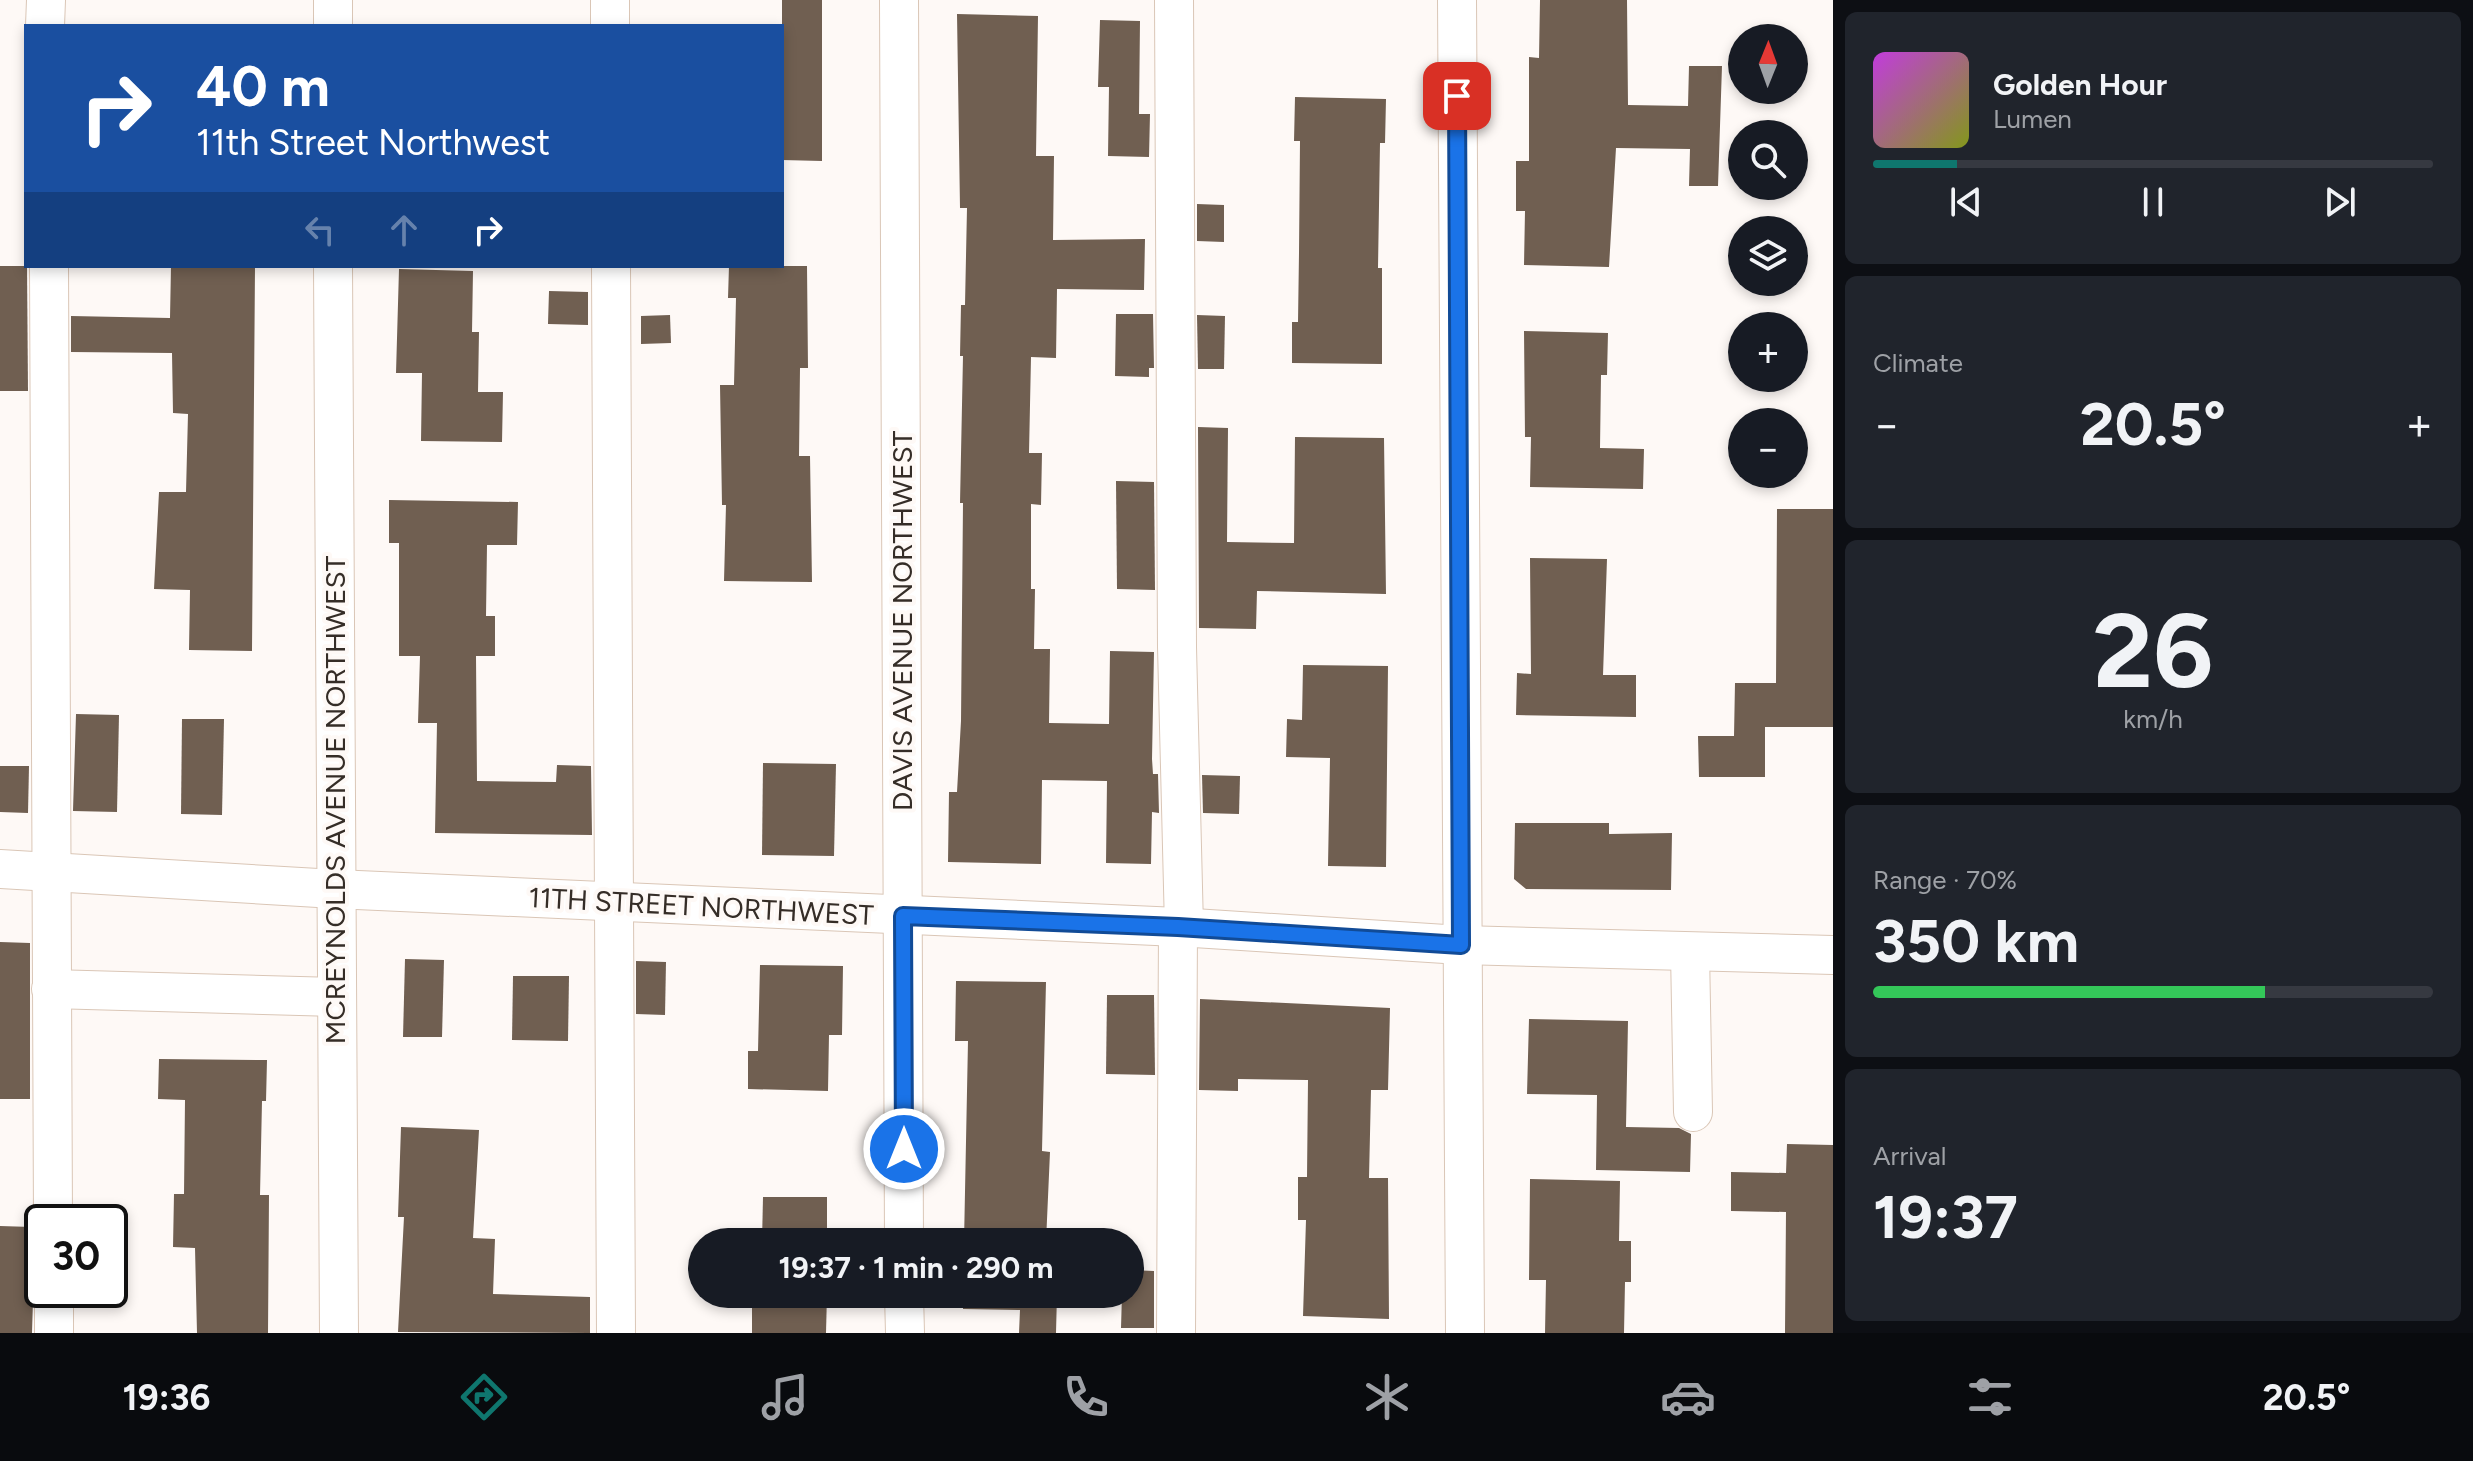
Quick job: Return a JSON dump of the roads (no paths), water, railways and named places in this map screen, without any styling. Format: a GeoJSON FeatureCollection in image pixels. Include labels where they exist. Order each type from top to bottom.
{"type":"FeatureCollection","features":[{"type":"Feature","properties":{"kind":"street"},"geometry":{"type":"LineString","coordinates":[[45,24],[46,0]]}},
{"type":"Feature","properties":{"kind":"street"},"geometry":{"type":"LineString","coordinates":[[333,0],[333,24]]}},
{"type":"Feature","properties":{"kind":"street"},"geometry":{"type":"LineString","coordinates":[[610,0],[610,24]]}},
{"type":"Feature","properties":{"kind":"street","name":"DAVIS AVENUE NORTHWEST"},"geometry":{"type":"LineString","coordinates":[[899,0],[904,1228]]}},
{"type":"Feature","properties":{"kind":"street"},"geometry":{"type":"LineString","coordinates":[[1174,0],[1181,927],[1176,1333]]}},
{"type":"Feature","properties":{"kind":"street"},"geometry":{"type":"LineString","coordinates":[[1457,0],[1465,1333]]}},
{"type":"Feature","properties":{"kind":"street"},"geometry":{"type":"LineString","coordinates":[[49,268],[53,1204]]}},
{"type":"Feature","properties":{"kind":"street","name":"MCREYNOLDS AVENUE NORTHWEST"},"geometry":{"type":"LineString","coordinates":[[333,268],[339,1333]]}},
{"type":"Feature","properties":{"kind":"street"},"geometry":{"type":"LineString","coordinates":[[611,268],[616,1333]]}},
{"type":"Feature","properties":{"kind":"street","name":"11TH STREET NORTHWEST"},"geometry":{"type":"LineString","coordinates":[[0,869],[335,889],[1181,927],[1461,945],[1833,955]]}},
{"type":"Feature","properties":{"kind":"street"},"geometry":{"type":"LineString","coordinates":[[1690,952],[1693,1112]]}},
{"type":"Feature","properties":{"kind":"street"},"geometry":{"type":"LineString","coordinates":[[51,989],[336,997]]}},
{"type":"Feature","properties":{"kind":"street"},"geometry":{"type":"LineString","coordinates":[[54,1308],[54,1333]]}},
{"type":"Feature","properties":{"kind":"street"},"geometry":{"type":"LineString","coordinates":[[904,1308],[905,1333]]}}]}
